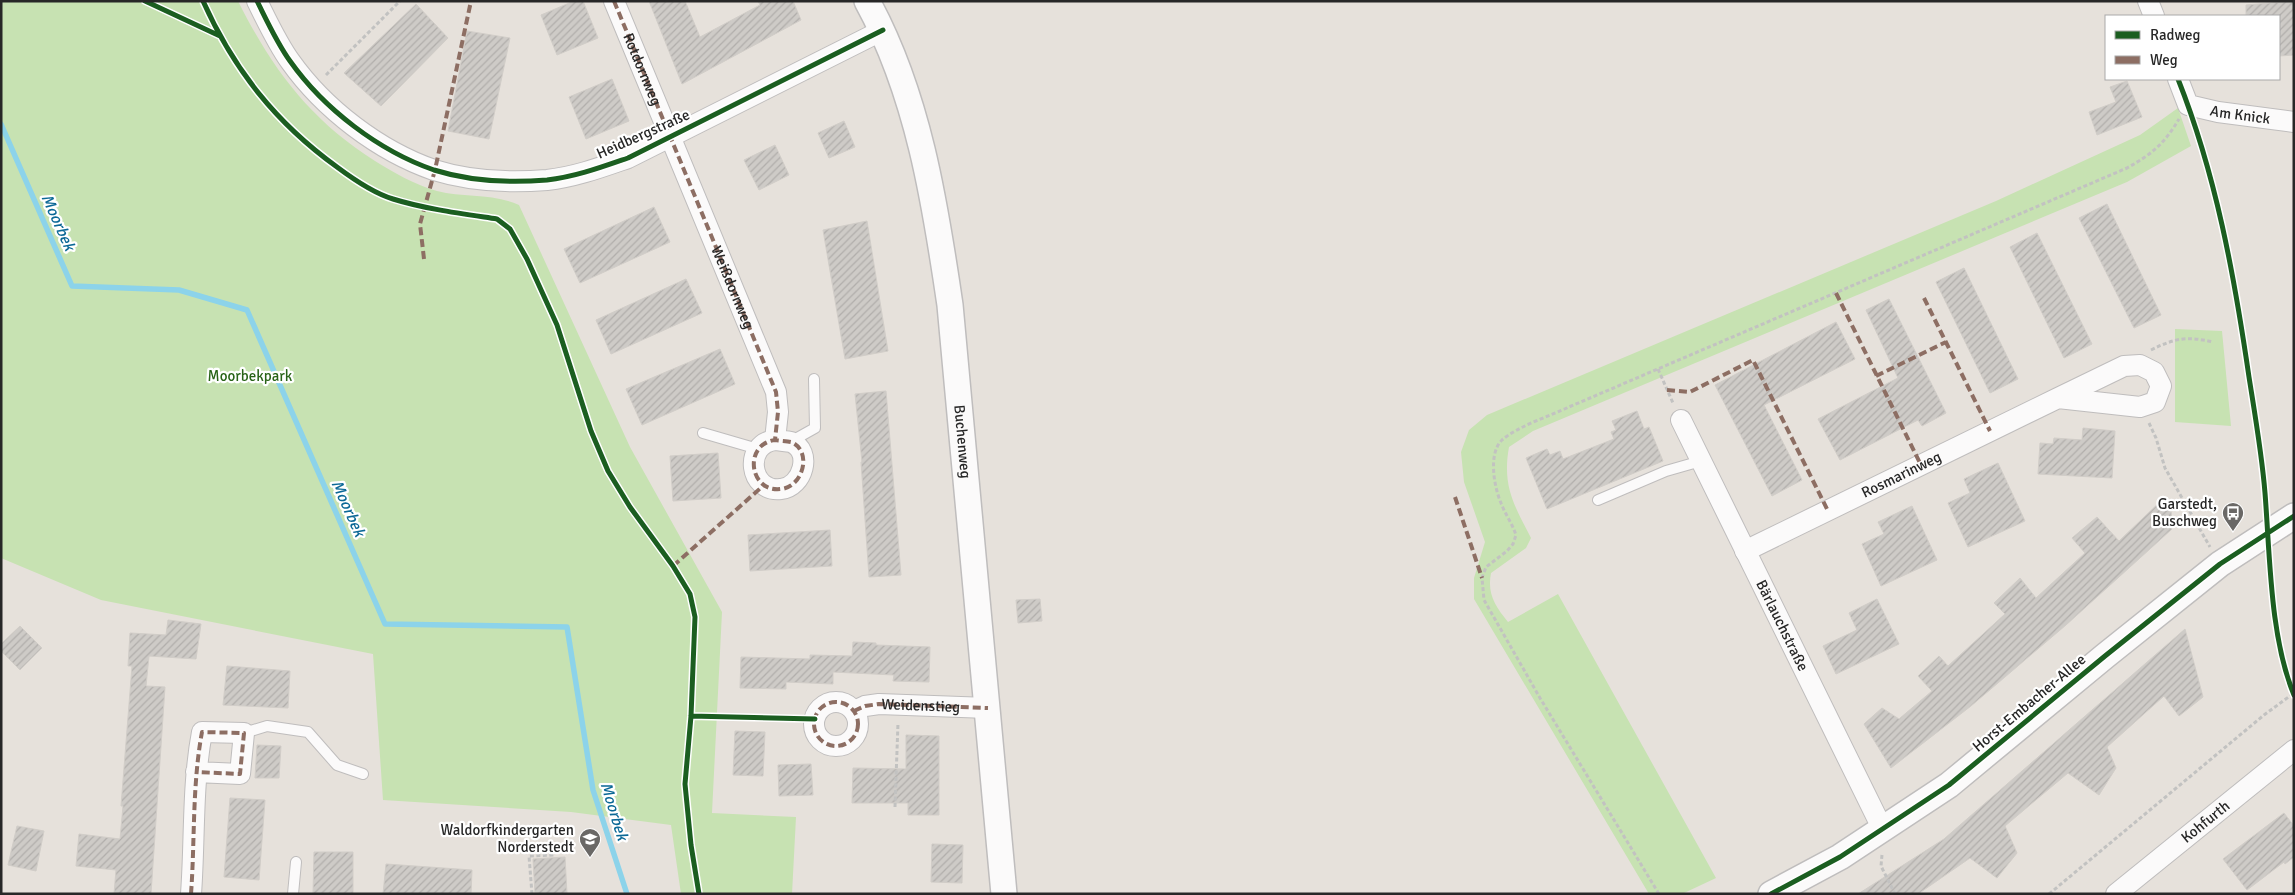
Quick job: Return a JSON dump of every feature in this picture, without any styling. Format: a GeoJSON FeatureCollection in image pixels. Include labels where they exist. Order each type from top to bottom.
{"type":"FeatureCollection","features":[{"type":"Feature","properties":{"kind":"street","name":"Heidbergstraße"},"geometry":{"type":"LineString","coordinates":[[257,1],[290,61],[313,88],[340,114],[387,148],[410,160],[436,170],[472,178],[507,181],[548,180],[589,171],[628,158],[883,30]]}},
{"type":"Feature","properties":{"kind":"street","name":"Rotdornweg"},"geometry":{"type":"LineString","coordinates":[[614,1],[670,138]]}},
{"type":"Feature","properties":{"kind":"street","name":"Buchenweg"},"geometry":{"type":"LineString","coordinates":[[867,1],[883,30],[908,99],[926,166],[940,236],[950,305],[1004,894]]}},
{"type":"Feature","properties":{"kind":"street"},"geometry":{"type":"LineString","coordinates":[[2148,1],[2154,15]]}},
{"type":"Feature","properties":{"kind":"street"},"geometry":{"type":"LineString","coordinates":[[2178,80],[2188,105]]}},
{"type":"Feature","properties":{"kind":"street","name":"Am Knick"},"geometry":{"type":"LineString","coordinates":[[2188,105],[2218,112],[2294,122]]}},
{"type":"Feature","properties":{"kind":"street","name":"Weißdornweg"},"geometry":{"type":"LineString","coordinates":[[670,138],[776,392],[778,412],[774,444]]}},
{"type":"Feature","properties":{"kind":"street"},"geometry":{"type":"LineString","coordinates":[[2058,398],[2140,407],[2155,402],[2161,386],[2154,372],[2140,365]]}},
{"type":"Feature","properties":{"kind":"street","name":"Rosmarinweg"},"geometry":{"type":"LineString","coordinates":[[1746,551],[2124,366],[2140,365]]}},
{"type":"Feature","properties":{"kind":"street","name":"Bärlauchstraße"},"geometry":{"type":"LineString","coordinates":[[1681,420],[1883,830]]}},
{"type":"Feature","properties":{"kind":"street","name":"Horst-Embacher-Allee"},"geometry":{"type":"LineString","coordinates":[[1771,894],[1840,857],[1949,785],[2220,564],[2294,516]]}},
{"type":"Feature","properties":{"kind":"street","name":"Weidenstieg"},"geometry":{"type":"LineString","coordinates":[[854,711],[872,705],[988,708]]}},
{"type":"Feature","properties":{"kind":"street"},"geometry":{"type":"LineString","coordinates":[[191,894],[196,772],[202,732],[244,733],[240,774],[196,772]]}},
{"type":"Feature","properties":{"kind":"street","name":"Kohfurth"},"geometry":{"type":"LineString","coordinates":[[2116,894],[2294,750]]}},
{"type":"Feature","properties":{"kind":"lane"},"geometry":{"type":"LineString","coordinates":[[704,433],[774,444],[815,428],[814,379]]}},
{"type":"Feature","properties":{"kind":"lane"},"geometry":{"type":"LineString","coordinates":[[1598,500],[1666,471],[1701,461]]}},
{"type":"Feature","properties":{"kind":"lane"},"geometry":{"type":"LineString","coordinates":[[244,733],[267,726],[308,732],[338,765],[363,774]]}},
{"type":"Feature","properties":{"kind":"lane"},"geometry":{"type":"LineString","coordinates":[[293,894],[296,862]]}},
{"type":"Feature","properties":{"kind":"path"},"geometry":{"type":"LineString","coordinates":[[313,88],[400,1]]}},
{"type":"Feature","properties":{"kind":"path"},"geometry":{"type":"LineString","coordinates":[[1659,894],[1540,698],[1484,600],[1482,578],[1486,567],[1513,544],[1516,535],[1500,502],[1495,480],[1495,454],[1499,443],[1517,431],[1658,369],[2127,168],[2147,157],[2165,141],[2188,105]]}},
{"type":"Feature","properties":{"kind":"path"},"geometry":{"type":"LineString","coordinates":[[2140,365],[2151,350],[2170,341],[2192,337],[2213,342]]}},
{"type":"Feature","properties":{"kind":"path"},"geometry":{"type":"LineString","coordinates":[[1658,369],[1681,420]]}},
{"type":"Feature","properties":{"kind":"path"},"geometry":{"type":"LineString","coordinates":[[2140,407],[2156,438],[2165,468],[2220,564]]}},
{"type":"Feature","properties":{"kind":"path"},"geometry":{"type":"LineString","coordinates":[[2049,894],[2264,715],[2294,693]]}},
{"type":"Feature","properties":{"kind":"path"},"geometry":{"type":"LineString","coordinates":[[895,807],[898,705]]}},
{"type":"Feature","properties":{"kind":"path"},"geometry":{"type":"LineString","coordinates":[[1883,830],[1881,866],[1895,894]]}},
{"type":"Feature","properties":{"kind":"path"},"geometry":{"type":"LineString","coordinates":[[532,894],[529,856],[554,855]]}},
{"type":"Feature","properties":{"kind":"green space","name":"Moorbekpark"},"geometry":{"type":"Polygon","coordinates":[[[1,1],[238,1],[279,71],[312,110],[352,145],[397,174],[437,191],[489,197],[519,205],[630,447],[722,612],[712,813],[796,817],[792,894],[681,894],[671,825],[571,812],[383,800],[373,654],[101,600],[1,558],[1,1]]]}},
{"type":"Feature","properties":{"kind":"green space"},"geometry":{"type":"Polygon","coordinates":[[[2178,108],[2191,146],[2127,182],[1533,431],[1509,447],[1507,461],[1508,484],[1519,515],[1531,538],[1526,548],[1491,573],[1490,587],[1493,599],[1499,611],[1508,622],[1558,594],[1716,878],[1682,894],[1649,894],[1474,599],[1474,578],[1485,542],[1464,482],[1461,452],[1469,430],[1487,415],[1996,201],[2140,135],[2178,108]]]}},
{"type":"Feature","properties":{"kind":"green space"},"geometry":{"type":"Polygon","coordinates":[[[2175,329],[2222,331],[2231,426],[2175,422],[2175,329]]]}},
{"type":"Feature","properties":{"kind":"building"},"geometry":{"type":"Polygon","coordinates":[[[574,1],[583,1],[598,38],[557,55],[541,15],[574,1]]]}},
{"type":"Feature","properties":{"kind":"building"},"geometry":{"type":"Polygon","coordinates":[[[649,1],[685,1],[700,37],[760,5],[758,1],[793,1],[801,20],[682,84],[649,1]]]}},
{"type":"Feature","properties":{"kind":"building"},"geometry":{"type":"Polygon","coordinates":[[[2294,1],[2294,55],[2280,56],[2280,15],[2246,15],[2246,5],[2294,1]]]}},
{"type":"Feature","properties":{"kind":"building"},"geometry":{"type":"Polygon","coordinates":[[[416,4],[448,38],[381,106],[344,73],[416,4]]]}},
{"type":"Feature","properties":{"kind":"building"},"geometry":{"type":"Polygon","coordinates":[[[467,31],[510,38],[489,139],[448,131],[467,31]]]}},
{"type":"Feature","properties":{"kind":"building"},"geometry":{"type":"Polygon","coordinates":[[[612,79],[629,121],[586,139],[569,97],[612,79]]]}},
{"type":"Feature","properties":{"kind":"building"},"geometry":{"type":"Polygon","coordinates":[[[2127,81],[2142,117],[2097,135],[2089,112],[2116,102],[2110,87],[2127,81]]]}},
{"type":"Feature","properties":{"kind":"building"},"geometry":{"type":"Polygon","coordinates":[[[844,121],[855,147],[829,158],[818,133],[844,121]]]}},
{"type":"Feature","properties":{"kind":"building"},"geometry":{"type":"Polygon","coordinates":[[[775,145],[789,175],[759,190],[744,160],[775,145]]]}},
{"type":"Feature","properties":{"kind":"building"},"geometry":{"type":"Polygon","coordinates":[[[2107,204],[2161,315],[2134,328],[2079,218],[2107,204]]]}},
{"type":"Feature","properties":{"kind":"building"},"geometry":{"type":"Polygon","coordinates":[[[654,207],[670,242],[580,283],[564,249],[654,207]]]}},
{"type":"Feature","properties":{"kind":"building"},"geometry":{"type":"Polygon","coordinates":[[[867,221],[888,351],[845,359],[823,230],[867,221]]]}},
{"type":"Feature","properties":{"kind":"building"},"geometry":{"type":"Polygon","coordinates":[[[2037,233],[2092,344],[2064,358],[2010,247],[2037,233]]]}},
{"type":"Feature","properties":{"kind":"building"},"geometry":{"type":"Polygon","coordinates":[[[1964,268],[2018,379],[1990,393],[1936,282],[1964,268]]]}},
{"type":"Feature","properties":{"kind":"building"},"geometry":{"type":"Polygon","coordinates":[[[686,279],[702,313],[611,354],[596,320],[686,279]]]}},
{"type":"Feature","properties":{"kind":"building"},"geometry":{"type":"Polygon","coordinates":[[[1889,299],[1946,413],[1922,426],[1918,420],[1840,460],[1818,419],[1898,378],[1866,310],[1889,299]]]}},
{"type":"Feature","properties":{"kind":"building"},"geometry":{"type":"Polygon","coordinates":[[[1836,322],[1855,359],[1764,405],[1802,480],[1772,496],[1715,385],[1836,322]]]}},
{"type":"Feature","properties":{"kind":"building"},"geometry":{"type":"Polygon","coordinates":[[[720,349],[735,384],[642,425],[626,389],[720,349]]]}},
{"type":"Feature","properties":{"kind":"building"},"geometry":{"type":"Polygon","coordinates":[[[886,391],[901,575],[869,577],[862,462],[855,394],[886,391]]]}},
{"type":"Feature","properties":{"kind":"building"},"geometry":{"type":"Polygon","coordinates":[[[1637,411],[1644,429],[1649,427],[1663,461],[1547,509],[1526,458],[1547,449],[1550,455],[1560,451],[1563,459],[1614,439],[1611,432],[1616,430],[1612,421],[1637,411]]]}},
{"type":"Feature","properties":{"kind":"building"},"geometry":{"type":"Polygon","coordinates":[[[2083,428],[2115,431],[2112,478],[2038,474],[2040,443],[2053,444],[2054,438],[2082,440],[2083,428]]]}},
{"type":"Feature","properties":{"kind":"building"},"geometry":{"type":"Polygon","coordinates":[[[718,453],[721,498],[673,501],[670,456],[718,453]]]}},
{"type":"Feature","properties":{"kind":"building"},"geometry":{"type":"Polygon","coordinates":[[[1998,463],[2025,521],[1968,547],[1948,503],[1970,493],[1964,479],[1998,463]]]}},
{"type":"Feature","properties":{"kind":"building"},"geometry":{"type":"Polygon","coordinates":[[[2164,498],[2171,508],[2172,529],[2066,625],[1971,706],[1891,768],[1864,724],[1882,708],[1899,719],[1932,691],[1918,676],[1939,656],[1948,666],[2005,614],[1994,603],[2020,578],[2036,598],[2085,553],[2072,538],[2097,517],[2119,541],[2164,498]]]}},
{"type":"Feature","properties":{"kind":"building"},"geometry":{"type":"Polygon","coordinates":[[[1912,506],[1937,560],[1881,586],[1862,544],[1884,534],[1878,522],[1912,506]]]}},
{"type":"Feature","properties":{"kind":"building"},"geometry":{"type":"Polygon","coordinates":[[[830,530],[832,566],[750,571],[748,535],[830,530]]]}},
{"type":"Feature","properties":{"kind":"building"},"geometry":{"type":"Polygon","coordinates":[[[1040,599],[1042,621],[1018,623],[1016,600],[1040,599]]]}},
{"type":"Feature","properties":{"kind":"building"},"geometry":{"type":"Polygon","coordinates":[[[1877,599],[1899,644],[1836,674],[1823,646],[1857,630],[1849,613],[1877,599]]]}},
{"type":"Feature","properties":{"kind":"building"},"geometry":{"type":"Polygon","coordinates":[[[168,620],[201,624],[196,659],[149,656],[146,686],[165,687],[151,894],[114,894],[116,870],[76,866],[79,834],[120,839],[132,666],[128,666],[130,633],[166,635],[168,620]]]}},
{"type":"Feature","properties":{"kind":"building"},"geometry":{"type":"Polygon","coordinates":[[[20,626],[42,648],[20,670],[1,651],[1,644],[20,626]]]}},
{"type":"Feature","properties":{"kind":"building"},"geometry":{"type":"Polygon","coordinates":[[[2185,629],[2203,697],[2179,716],[2164,696],[2107,747],[2116,768],[2099,795],[2068,773],[2005,826],[2017,853],[1997,878],[1970,858],[1918,894],[1858,894],[1944,839],[2185,629]]]}},
{"type":"Feature","properties":{"kind":"building"},"geometry":{"type":"Polygon","coordinates":[[[853,642],[876,643],[876,645],[930,647],[929,682],[893,681],[894,675],[833,672],[833,684],[786,682],[786,689],[740,688],[741,657],[810,659],[810,655],[852,656],[853,642]]]}},
{"type":"Feature","properties":{"kind":"building"},"geometry":{"type":"Polygon","coordinates":[[[227,666],[290,671],[288,708],[223,705],[227,666]]]}},
{"type":"Feature","properties":{"kind":"building"},"geometry":{"type":"Polygon","coordinates":[[[735,731],[765,732],[763,776],[733,775],[735,731]]]}},
{"type":"Feature","properties":{"kind":"building"},"geometry":{"type":"Polygon","coordinates":[[[906,735],[939,736],[939,815],[908,815],[908,803],[852,803],[853,768],[906,769],[906,735]]]}},
{"type":"Feature","properties":{"kind":"building"},"geometry":{"type":"Polygon","coordinates":[[[257,745],[281,746],[279,778],[255,778],[257,745]]]}},
{"type":"Feature","properties":{"kind":"building"},"geometry":{"type":"Polygon","coordinates":[[[811,764],[813,795],[779,796],[778,765],[811,764]]]}},
{"type":"Feature","properties":{"kind":"building"},"geometry":{"type":"Polygon","coordinates":[[[230,798],[265,800],[259,880],[224,877],[230,798]]]}},
{"type":"Feature","properties":{"kind":"building"},"geometry":{"type":"Polygon","coordinates":[[[2284,813],[2294,826],[2294,857],[2285,864],[2284,862],[2247,890],[2223,859],[2284,813]]]}},
{"type":"Feature","properties":{"kind":"building"},"geometry":{"type":"Polygon","coordinates":[[[17,826],[44,831],[36,871],[8,865],[17,826]]]}},
{"type":"Feature","properties":{"kind":"building"},"geometry":{"type":"Polygon","coordinates":[[[932,844],[963,845],[962,883],[931,882],[932,844]]]}},
{"type":"Feature","properties":{"kind":"building"},"geometry":{"type":"Polygon","coordinates":[[[314,852],[353,852],[353,894],[313,894],[314,852]]]}},
{"type":"Feature","properties":{"kind":"building","name":"Waldorfkindergarten Norderstedt"},"geometry":{"type":"Polygon","coordinates":[[[565,857],[567,894],[535,894],[533,859],[565,857]]]}},
{"type":"Feature","properties":{"kind":"building"},"geometry":{"type":"Polygon","coordinates":[[[386,864],[472,870],[471,894],[383,894],[386,864]]]}},
{"type":"Feature","properties":{"kind":"waterway","name":"Moorbek"},"geometry":{"type":"LineString","coordinates":[[1,124],[72,286],[179,290],[247,310],[385,624],[567,627],[593,790],[627,894]]}},
{"type":"Feature","properties":{"kind":"marked path"},"geometry":{"type":"LineString","coordinates":[[424,259],[420,224],[435,170],[471,1]]}},
{"type":"Feature","properties":{"kind":"marked path"},"geometry":{"type":"LineString","coordinates":[[614,1],[776,392],[778,412],[775,440],[765,443],[758,450],[754,458],[754,467],[762,484],[770,488],[781,489],[789,487],[800,476],[803,460],[802,453],[798,447],[791,442],[775,440]]}},
{"type":"Feature","properties":{"kind":"marked path"},"geometry":{"type":"LineString","coordinates":[[1836,293],[1921,465]]}},
{"type":"Feature","properties":{"kind":"marked path"},"geometry":{"type":"LineString","coordinates":[[1924,298],[1990,431]]}},
{"type":"Feature","properties":{"kind":"marked path"},"geometry":{"type":"LineString","coordinates":[[1876,376],[1946,342]]}},
{"type":"Feature","properties":{"kind":"marked path"},"geometry":{"type":"LineString","coordinates":[[1667,390],[1690,392],[1753,360],[1828,511]]}},
{"type":"Feature","properties":{"kind":"marked path"},"geometry":{"type":"LineString","coordinates":[[673,566],[764,485]]}},
{"type":"Feature","properties":{"kind":"marked path"},"geometry":{"type":"LineString","coordinates":[[1455,497],[1482,578]]}},
{"type":"Feature","properties":{"kind":"marked path"},"geometry":{"type":"LineString","coordinates":[[832,702],[840,702],[852,708],[858,724],[852,740],[840,746],[832,746],[820,740],[814,728],[814,720],[820,708],[832,702]]}},
{"type":"Feature","properties":{"kind":"marked path"},"geometry":{"type":"LineString","coordinates":[[854,711],[865,706],[879,704],[988,708]]}},
{"type":"Feature","properties":{"kind":"marked path"},"geometry":{"type":"LineString","coordinates":[[191,894],[195,793],[197,772],[199,752],[202,732],[244,733],[240,774],[196,772]]}},
{"type":"Feature","properties":{"kind":"cycle path"},"geometry":{"type":"LineString","coordinates":[[145,1],[220,36]]}},
{"type":"Feature","properties":{"kind":"cycle path"},"geometry":{"type":"LineString","coordinates":[[203,1],[228,50],[243,72],[276,113],[315,150],[356,181],[386,196],[405,203],[497,219],[510,229],[527,259],[557,325],[591,431],[608,471],[630,507],[673,566],[690,594],[695,617],[691,716],[685,784],[691,845],[699,894]]}},
{"type":"Feature","properties":{"kind":"cycle path"},"geometry":{"type":"LineString","coordinates":[[257,1],[281,47],[304,79],[336,112],[373,140],[413,162],[434,170],[461,177],[504,181],[533,181],[568,177],[628,158],[883,30]]}},
{"type":"Feature","properties":{"kind":"cycle path"},"geometry":{"type":"LineString","coordinates":[[2178,80],[2203,152],[2230,263],[2262,464],[2272,596],[2280,648],[2294,695]]}},
{"type":"Feature","properties":{"kind":"cycle path"},"geometry":{"type":"LineString","coordinates":[[1771,894],[1840,857],[1949,785],[2220,564],[2294,516]]}},
{"type":"Feature","properties":{"kind":"cycle path"},"geometry":{"type":"LineString","coordinates":[[691,716],[815,719]]}},
{"type":"Feature","properties":{"kind":"place","name":"Garstedt, Buschweg"},"geometry":{"type":"Point","coordinates":[2233,532]}},
{"type":"Feature","properties":{"kind":"place","name":"Waldorfkindergarten Norderstedt"},"geometry":{"type":"Point","coordinates":[590,858]}}]}
